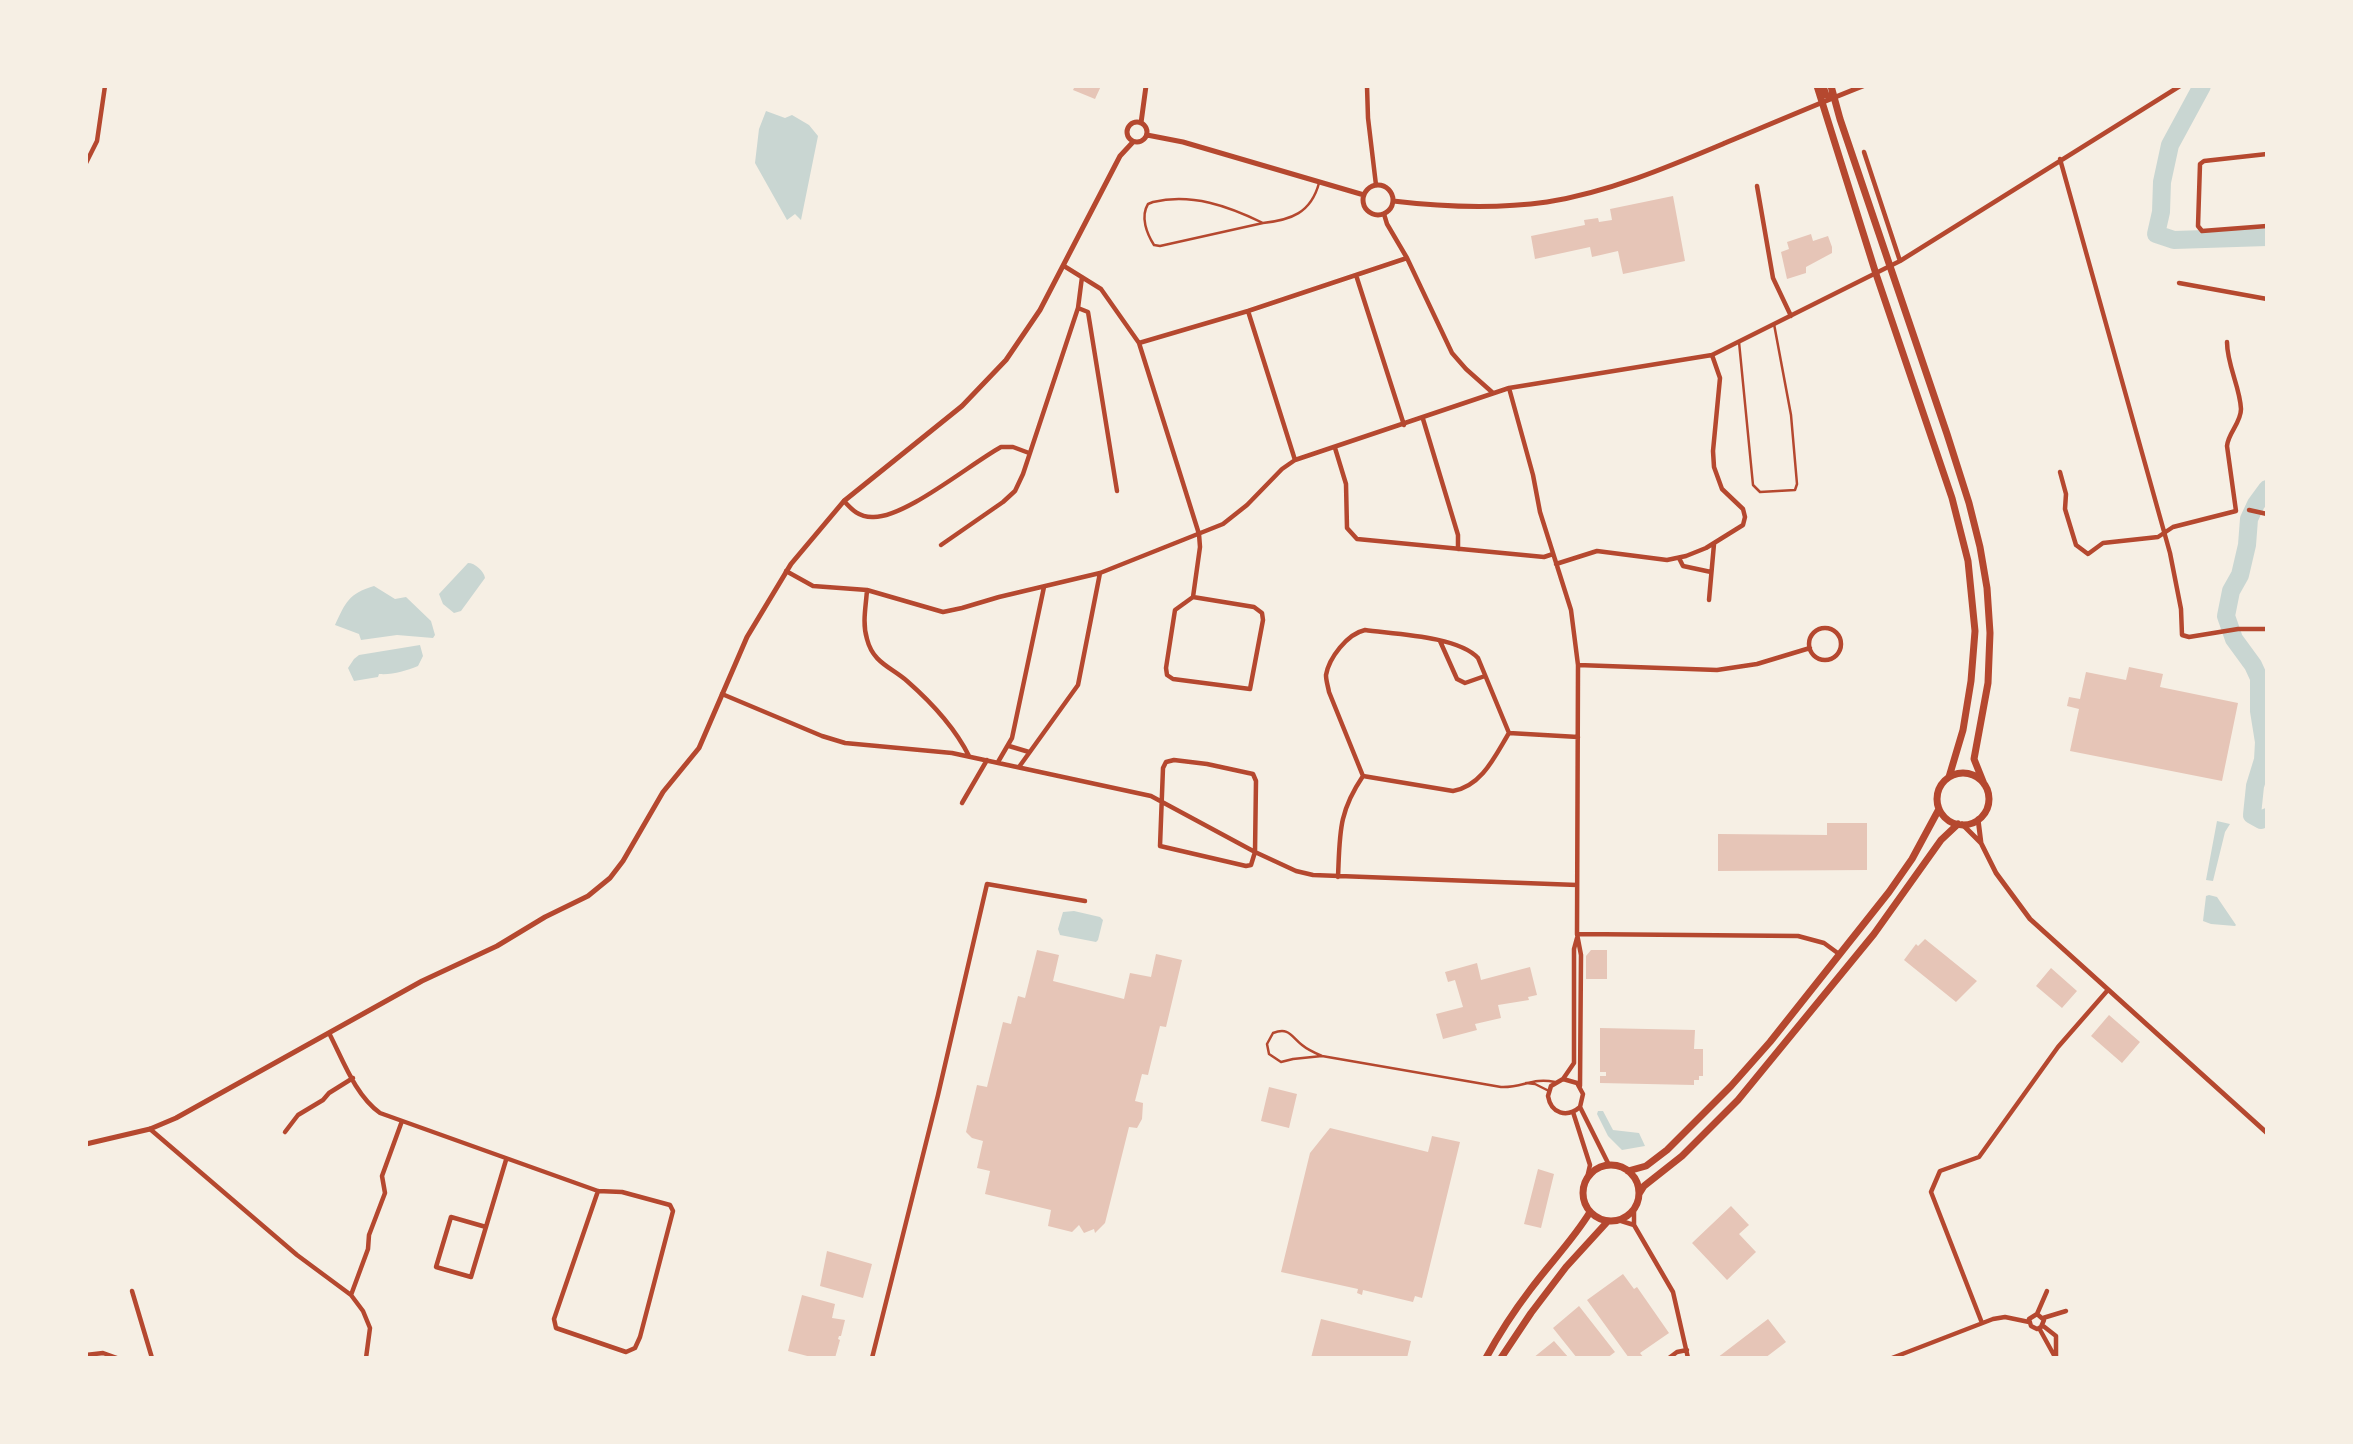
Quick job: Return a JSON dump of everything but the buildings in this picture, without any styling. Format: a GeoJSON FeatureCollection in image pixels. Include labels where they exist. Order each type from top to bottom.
{"type":"FeatureCollection","features":[{"type":"Feature","properties":{"kind":"main road"},"geometry":{"type":"LineString","coordinates":[[1817,86],[1876,274],[1952,498],[1970,574],[1975,631],[1971,681],[1957,755],[1949,777],[1937,795],[1939,809],[1947,819],[1960,824]]}},
{"type":"Feature","properties":{"kind":"main road"},"geometry":{"type":"LineString","coordinates":[[1823,86],[1826,94],[1833,98]]}},
{"type":"Feature","properties":{"kind":"main road"},"geometry":{"type":"LineString","coordinates":[[1639,1194],[1638,1185],[1628,1171],[1609,1165],[1600,1167],[1587,1178],[1583,1196],[1595,1217],[1608,1221],[1618,1220],[1634,1209],[1644,1186],[1682,1156],[1738,1100],[1874,934],[1941,840],[1960,824],[1978,819],[1987,806],[1988,794],[1974,759],[1987,683],[1990,633],[1987,588],[1969,503],[1831,86]]}},
{"type":"Feature","properties":{"kind":"main road"},"geometry":{"type":"LineString","coordinates":[[1821,103],[1835,116],[1854,175],[1863,186]]}},
{"type":"Feature","properties":{"kind":"main road"},"geometry":{"type":"LineString","coordinates":[[1949,777],[1965,773],[1976,776],[1984,784]]}},
{"type":"Feature","properties":{"kind":"main road"},"geometry":{"type":"LineString","coordinates":[[1628,1171],[1646,1166],[1691,1127],[1770,1042],[1903,873],[1939,809]]}},
{"type":"Feature","properties":{"kind":"main road"},"geometry":{"type":"LineString","coordinates":[[1486,1358],[1530,1289],[1582,1226],[1590,1212]]}},
{"type":"Feature","properties":{"kind":"main road"},"geometry":{"type":"LineString","coordinates":[[1501,1358],[1566,1267],[1608,1221]]}},
{"type":"Feature","properties":{"kind":"street"},"geometry":{"type":"LineString","coordinates":[[86,163],[97,141],[106,86]]}},
{"type":"Feature","properties":{"kind":"street"},"geometry":{"type":"LineString","coordinates":[[1141,123],[1146,86]]}},
{"type":"Feature","properties":{"kind":"street"},"geometry":{"type":"LineString","coordinates":[[1367,86],[1376,186]]}},
{"type":"Feature","properties":{"kind":"street"},"geometry":{"type":"LineString","coordinates":[[1393,201],[1469,205],[1535,203],[1561,199],[1654,171],[1863,86]]}},
{"type":"Feature","properties":{"kind":"street"},"geometry":{"type":"LineString","coordinates":[[786,571],[813,586],[867,590],[943,611],[1100,573],[1233,518],[1282,468],[1295,460],[1509,388],[1712,355],[1900,261],[2180,86]]}},
{"type":"Feature","properties":{"kind":"street"},"geometry":{"type":"LineString","coordinates":[[86,1144],[150,1129],[176,1118],[422,981],[497,946],[603,885],[623,861],[663,792],[699,748],[747,637],[786,571],[844,501],[962,406],[994,375],[1022,339],[1064,266],[1120,156],[1133,142],[1143,141],[1147,135],[1147,129],[1141,123],[1133,123],[1128,127],[1127,134],[1133,142]]}},
{"type":"Feature","properties":{"kind":"street"},"geometry":{"type":"LineString","coordinates":[[1147,135],[1183,142],[1364,195]]}},
{"type":"Feature","properties":{"kind":"street"},"geometry":{"type":"LineString","coordinates":[[1864,152],[1900,261]]}},
{"type":"Feature","properties":{"kind":"street"},"geometry":{"type":"LineString","coordinates":[[2267,154],[2204,160],[2200,164],[2198,226],[2202,231],[2267,226]]}},
{"type":"Feature","properties":{"kind":"street"},"geometry":{"type":"LineString","coordinates":[[2060,159],[2164,531],[2181,609],[2182,635],[2189,637],[2238,629],[2267,629]]}},
{"type":"Feature","properties":{"kind":"street"},"geometry":{"type":"LineString","coordinates":[[1376,186],[1388,189],[1393,201],[1384,214],[1370,212],[1364,205],[1364,195],[1376,186]]}},
{"type":"Feature","properties":{"kind":"street"},"geometry":{"type":"LineString","coordinates":[[1757,186],[1773,278],[1791,316]]}},
{"type":"Feature","properties":{"kind":"street"},"geometry":{"type":"LineString","coordinates":[[1384,214],[1452,353],[1493,393]]}},
{"type":"Feature","properties":{"kind":"street"},"geometry":{"type":"LineString","coordinates":[[1139,343],[1248,311],[1407,258]]}},
{"type":"Feature","properties":{"kind":"street"},"geometry":{"type":"LineString","coordinates":[[1064,266],[1101,289],[1139,343],[1199,534],[1200,547],[1193,597],[1175,610],[1167,675],[1172,679],[1250,689],[1262,613],[1254,607],[1193,597]]}},
{"type":"Feature","properties":{"kind":"street"},"geometry":{"type":"LineString","coordinates":[[1356,275],[1404,425]]}},
{"type":"Feature","properties":{"kind":"street"},"geometry":{"type":"LineString","coordinates":[[941,545],[1015,491],[1078,308],[1082,277]]}},
{"type":"Feature","properties":{"kind":"street"},"geometry":{"type":"LineString","coordinates":[[2179,283],[2267,299]]}},
{"type":"Feature","properties":{"kind":"street"},"geometry":{"type":"LineString","coordinates":[[1078,308],[1088,312],[1117,491]]}},
{"type":"Feature","properties":{"kind":"street"},"geometry":{"type":"LineString","coordinates":[[1248,311],[1295,460]]}},
{"type":"Feature","properties":{"kind":"street"},"geometry":{"type":"LineString","coordinates":[[2060,472],[2066,494],[2065,509],[2076,545],[2088,554],[2103,543],[2158,537],[2164,531],[2236,511],[2227,446],[2238,422],[2241,407],[2227,355],[2227,342]]}},
{"type":"Feature","properties":{"kind":"street"},"geometry":{"type":"LineString","coordinates":[[1556,564],[1597,551],[1667,560],[1679,558],[1714,543],[1743,525],[1743,509],[1722,489],[1714,467],[1720,377],[1712,355]]}},
{"type":"Feature","properties":{"kind":"street"},"geometry":{"type":"LineString","coordinates":[[1509,388],[1573,619],[1578,665],[1577,934],[1581,956],[1580,1086],[1583,1099],[1580,1107],[1573,1112],[1564,1114],[1554,1109],[1549,1101],[1549,1091],[1555,1082],[1572,1080],[1580,1086]]}},
{"type":"Feature","properties":{"kind":"street"},"geometry":{"type":"LineString","coordinates":[[1423,418],[1458,535],[1458,549]]}},
{"type":"Feature","properties":{"kind":"street"},"geometry":{"type":"LineString","coordinates":[[844,501],[858,514],[879,517],[915,502],[1002,447],[1013,447],[1029,453]]}},
{"type":"Feature","properties":{"kind":"street"},"geometry":{"type":"LineString","coordinates":[[1335,448],[1346,484],[1347,528],[1353,536],[1363,540],[1458,549],[1544,556],[1553,554]]}},
{"type":"Feature","properties":{"kind":"street"},"geometry":{"type":"LineString","coordinates":[[2249,509],[2267,513]]}},
{"type":"Feature","properties":{"kind":"street"},"geometry":{"type":"LineString","coordinates":[[1709,600],[1714,543]]}},
{"type":"Feature","properties":{"kind":"street"},"geometry":{"type":"LineString","coordinates":[[1679,558],[1683,566],[1712,572]]}},
{"type":"Feature","properties":{"kind":"street"},"geometry":{"type":"LineString","coordinates":[[1019,767],[1078,685],[1100,573]]}},
{"type":"Feature","properties":{"kind":"street"},"geometry":{"type":"LineString","coordinates":[[998,762],[1009,746],[1044,587]]}},
{"type":"Feature","properties":{"kind":"street"},"geometry":{"type":"LineString","coordinates":[[867,590],[864,621],[867,641],[874,654],[886,668],[905,679],[959,735],[970,757]]}},
{"type":"Feature","properties":{"kind":"street"},"geometry":{"type":"LineString","coordinates":[[1822,628],[1836,632],[1841,640],[1836,655],[1827,659],[1816,657],[1810,648],[1812,635],[1822,628]]}},
{"type":"Feature","properties":{"kind":"street"},"geometry":{"type":"LineString","coordinates":[[1363,776],[1329,692],[1326,678],[1329,666],[1356,632],[1364,630],[1463,646],[1478,658],[1509,733]]}},
{"type":"Feature","properties":{"kind":"street"},"geometry":{"type":"LineString","coordinates":[[1440,641],[1457,678],[1465,683],[1485,676]]}},
{"type":"Feature","properties":{"kind":"street"},"geometry":{"type":"LineString","coordinates":[[1578,665],[1717,670],[1757,664],[1810,648]]}},
{"type":"Feature","properties":{"kind":"street"},"geometry":{"type":"LineString","coordinates":[[722,694],[845,743],[970,757],[1125,789],[1162,802],[1255,852],[1296,871],[1313,875],[1577,885]]}},
{"type":"Feature","properties":{"kind":"street"},"geometry":{"type":"LineString","coordinates":[[1509,733],[1578,737]]}},
{"type":"Feature","properties":{"kind":"street"},"geometry":{"type":"LineString","coordinates":[[1363,776],[1453,791],[1462,789],[1481,776],[1509,733]]}},
{"type":"Feature","properties":{"kind":"street"},"geometry":{"type":"LineString","coordinates":[[1009,746],[1029,752]]}},
{"type":"Feature","properties":{"kind":"street"},"geometry":{"type":"LineString","coordinates":[[962,803],[987,760]]}},
{"type":"Feature","properties":{"kind":"street"},"geometry":{"type":"LineString","coordinates":[[1174,760],[1253,774],[1256,781],[1253,862],[1246,866],[1160,846],[1162,802],[1163,768],[1166,762],[1174,760]]}},
{"type":"Feature","properties":{"kind":"street"},"geometry":{"type":"LineString","coordinates":[[1338,877],[1339,832],[1343,813],[1363,776]]}},
{"type":"Feature","properties":{"kind":"street"},"geometry":{"type":"LineString","coordinates":[[1978,819],[1981,843],[1996,873],[2030,919],[2267,1133]]}},
{"type":"Feature","properties":{"kind":"street"},"geometry":{"type":"LineString","coordinates":[[1960,824],[1981,843]]}},
{"type":"Feature","properties":{"kind":"street"},"geometry":{"type":"LineString","coordinates":[[872,1358],[938,1095],[987,884],[1085,901]]}},
{"type":"Feature","properties":{"kind":"street"},"geometry":{"type":"LineString","coordinates":[[1577,934],[1798,936],[1824,943],[1839,954]]}},
{"type":"Feature","properties":{"kind":"street"},"geometry":{"type":"LineString","coordinates":[[1563,1079],[1574,1063],[1574,949],[1577,934]]}},
{"type":"Feature","properties":{"kind":"street"},"geometry":{"type":"LineString","coordinates":[[1982,1323],[1931,1192],[1940,1171],[1979,1157],[2058,1047],[2107,991]]}},
{"type":"Feature","properties":{"kind":"street"},"geometry":{"type":"LineString","coordinates":[[329,1033],[352,1079],[370,1106],[380,1113],[598,1191],[622,1192],[670,1205],[673,1211],[640,1338],[635,1348],[626,1352],[556,1328],[554,1319],[598,1191]]}},
{"type":"Feature","properties":{"kind":"street"},"geometry":{"type":"LineString","coordinates":[[285,1132],[299,1115],[352,1079]]}},
{"type":"Feature","properties":{"kind":"street"},"geometry":{"type":"LineString","coordinates":[[1580,1107],[1609,1165]]}},
{"type":"Feature","properties":{"kind":"street"},"geometry":{"type":"LineString","coordinates":[[1573,1112],[1590,1165],[1587,1178]]}},
{"type":"Feature","properties":{"kind":"street"},"geometry":{"type":"LineString","coordinates":[[351,1295],[385,1193],[382,1176],[402,1121]]}},
{"type":"Feature","properties":{"kind":"street"},"geometry":{"type":"LineString","coordinates":[[150,1129],[297,1255],[351,1295],[363,1311],[370,1328],[366,1358]]}},
{"type":"Feature","properties":{"kind":"street"},"geometry":{"type":"LineString","coordinates":[[486,1227],[451,1217],[436,1267],[471,1277],[486,1227],[506,1160]]}},
{"type":"Feature","properties":{"kind":"street"},"geometry":{"type":"LineString","coordinates":[[1634,1209],[1634,1225],[1673,1292],[1688,1358]]}},
{"type":"Feature","properties":{"kind":"street"},"geometry":{"type":"LineString","coordinates":[[1618,1220],[1634,1225]]}},
{"type":"Feature","properties":{"kind":"street"},"geometry":{"type":"LineString","coordinates":[[132,1291],[152,1358]]}},
{"type":"Feature","properties":{"kind":"street"},"geometry":{"type":"LineString","coordinates":[[2048,1291],[2037,1314],[2032,1315],[2029,1322],[2032,1328],[2041,1327],[2056,1336],[2056,1358]]}},
{"type":"Feature","properties":{"kind":"street"},"geometry":{"type":"LineString","coordinates":[[2043,1318],[2066,1311]]}},
{"type":"Feature","properties":{"kind":"street"},"geometry":{"type":"LineString","coordinates":[[2037,1314],[2043,1318]]}},
{"type":"Feature","properties":{"kind":"street"},"geometry":{"type":"LineString","coordinates":[[1892,1358],[1982,1323],[2005,1317],[2029,1322]]}},
{"type":"Feature","properties":{"kind":"street"},"geometry":{"type":"LineString","coordinates":[[2043,1318],[2041,1327],[2056,1358]]}},
{"type":"Feature","properties":{"kind":"street"},"geometry":{"type":"LineString","coordinates":[[1668,1358],[1687,1350]]}},
{"type":"Feature","properties":{"kind":"street"},"geometry":{"type":"LineString","coordinates":[[86,1355],[103,1353],[117,1358]]}},
{"type":"Feature","properties":{"kind":"lane"},"geometry":{"type":"LineString","coordinates":[[1263,223],[1189,198],[1148,204],[1144,213],[1149,236],[1154,245],[1160,246],[1280,221],[1303,211],[1313,200],[1319,183]]}},
{"type":"Feature","properties":{"kind":"lane"},"geometry":{"type":"LineString","coordinates":[[1739,342],[1753,485],[1760,492],[1795,490],[1797,484],[1791,415],[1774,324]]}},
{"type":"Feature","properties":{"kind":"lane"},"geometry":{"type":"LineString","coordinates":[[1322,1056],[1303,1046],[1292,1033],[1283,1030],[1273,1033],[1267,1044],[1269,1054],[1276,1061],[1322,1056],[1501,1087],[1533,1080],[1555,1082]]}},
{"type":"Feature","properties":{"kind":"lane"},"geometry":{"type":"LineString","coordinates":[[1526,1083],[1549,1091]]}},
{"type":"Feature","properties":{"kind":"shaded area"},"geometry":{"type":"Polygon","coordinates":[[[766,111],[785,118],[792,115],[809,125],[818,136],[801,220],[795,214],[787,220],[755,163],[759,129],[766,111]]]}},
{"type":"Feature","properties":{"kind":"shaded area"},"geometry":{"type":"Polygon","coordinates":[[[468,563],[479,568],[485,578],[461,611],[454,613],[443,604],[439,594],[468,563]]]}},
{"type":"Feature","properties":{"kind":"shaded area"},"geometry":{"type":"Polygon","coordinates":[[[374,586],[395,599],[406,597],[431,621],[435,635],[433,638],[397,635],[361,640],[359,634],[335,625],[353,596],[374,586]]]}},
{"type":"Feature","properties":{"kind":"shaded area"},"geometry":{"type":"Polygon","coordinates":[[[420,645],[423,656],[418,666],[408,670],[354,681],[348,668],[359,655],[420,645]]]}},
{"type":"Feature","properties":{"kind":"shaded area"},"geometry":{"type":"Polygon","coordinates":[[[2217,821],[2230,824],[2225,832],[2213,881],[2206,880],[2217,821]]]}},
{"type":"Feature","properties":{"kind":"shaded area"},"geometry":{"type":"Polygon","coordinates":[[[2206,896],[2217,897],[2235,926],[2203,921],[2206,896]]]}},
{"type":"Feature","properties":{"kind":"shaded area"},"geometry":{"type":"Polygon","coordinates":[[[1074,911],[1103,920],[1096,942],[1060,935],[1058,929],[1063,912],[1074,911]]]}},
{"type":"Feature","properties":{"kind":"shaded area"},"geometry":{"type":"Polygon","coordinates":[[[1598,1111],[1603,1111],[1613,1130],[1639,1133],[1645,1146],[1622,1150],[1608,1136],[1598,1111]]]}},
{"type":"Feature","properties":{"kind":"waterway"},"geometry":{"type":"LineString","coordinates":[[2202,86],[2170,145],[2162,182],[2161,212],[2156,234],[2174,240],[2267,237]]}},
{"type":"Feature","properties":{"kind":"waterway"},"geometry":{"type":"LineString","coordinates":[[2267,489],[2249,519],[2247,545],[2240,575],[2231,591],[2226,616],[2234,639],[2259,678],[2259,711],[2264,742],[2252,815],[2261,820],[2267,817]]}}]}
